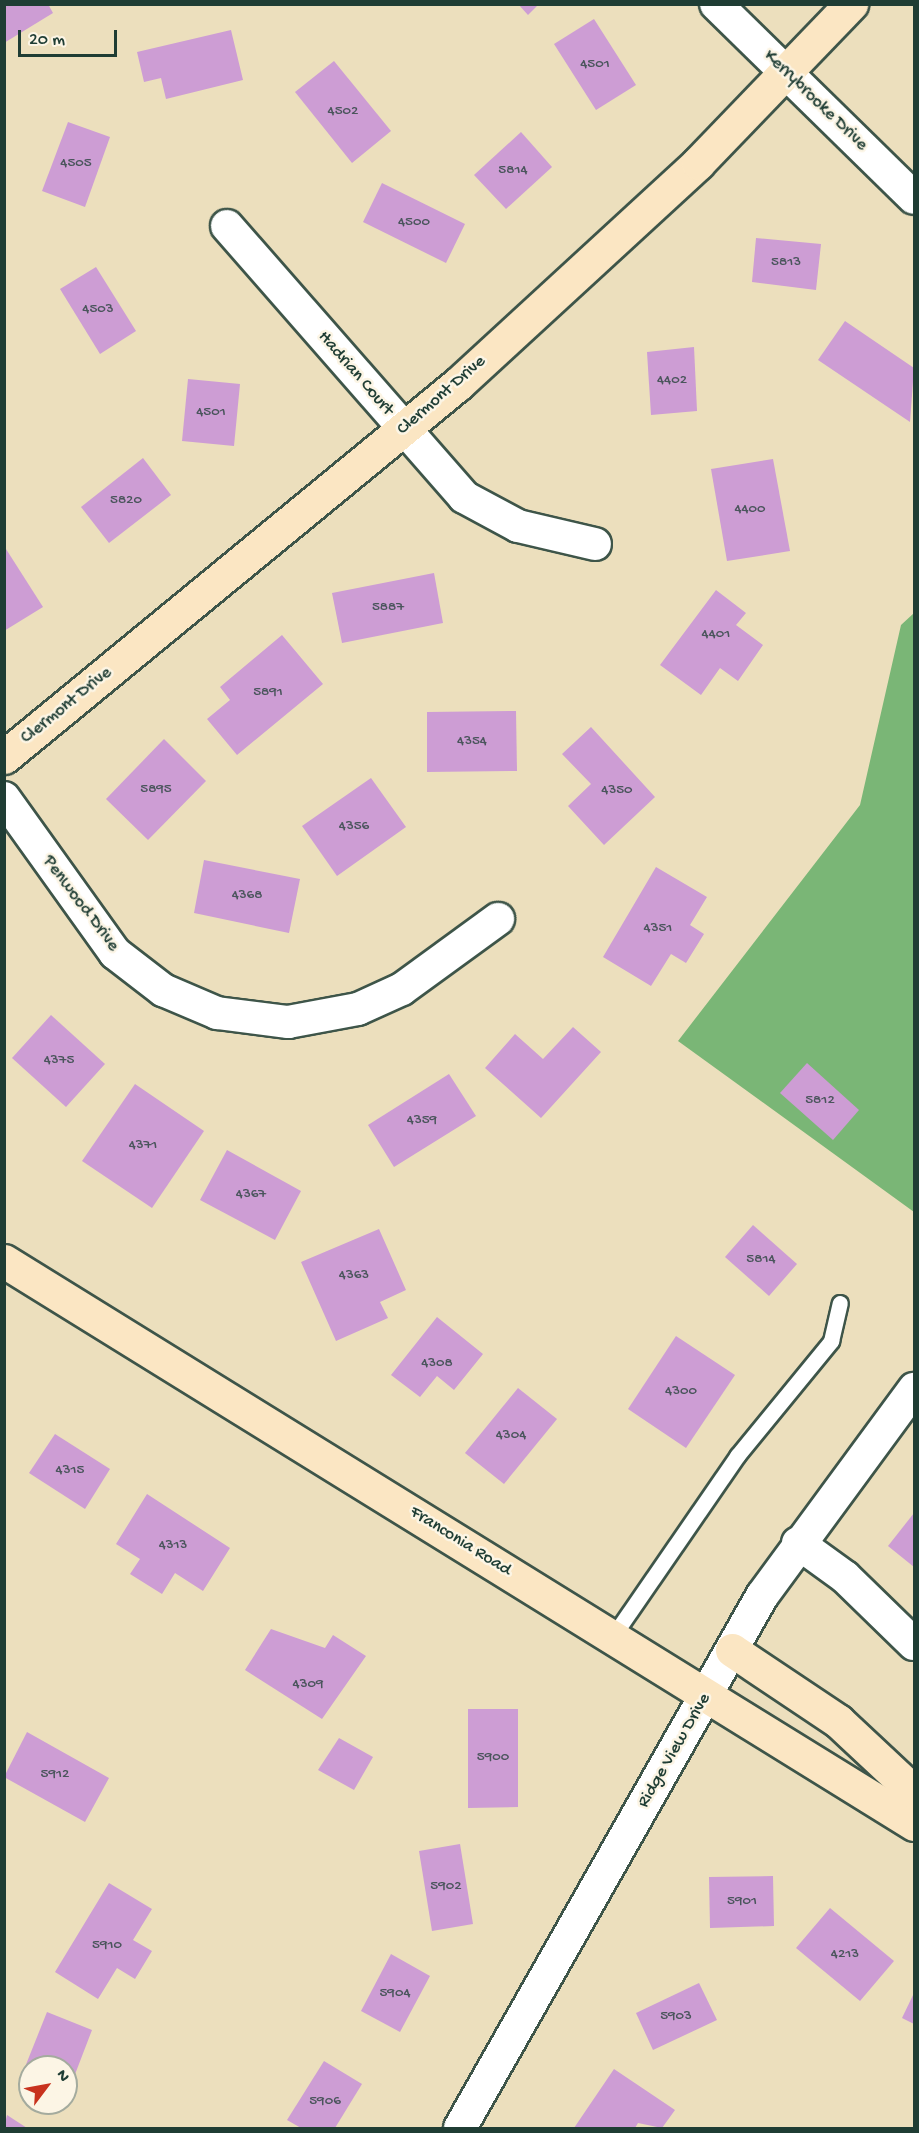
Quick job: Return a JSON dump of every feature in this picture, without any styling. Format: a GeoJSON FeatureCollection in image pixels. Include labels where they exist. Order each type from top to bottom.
{"type":"FeatureCollection","features":[{"type":"Feature","properties":{"kind":"main road","name":"Clermont Drive"},"geometry":{"type":"LineString","coordinates":[[4,757],[403,430],[698,163],[851,4]]}},
{"type":"Feature","properties":{"kind":"main road","name":"Franconia Road"},"geometry":{"type":"LineString","coordinates":[[4,1261],[915,1824]]}},
{"type":"Feature","properties":{"kind":"main road"},"geometry":{"type":"LineString","coordinates":[[732,1650],[838,1721],[915,1792]]}},
{"type":"Feature","properties":{"kind":"street","name":"Kerrybrooke Drive"},"geometry":{"type":"LineString","coordinates":[[716,4],[915,198]]}},
{"type":"Feature","properties":{"kind":"street","name":"Hadrian Court"},"geometry":{"type":"LineString","coordinates":[[227,226],[403,430],[464,497],[493,515],[550,536],[595,544]]}},
{"type":"Feature","properties":{"kind":"street","name":"Penwood Drive"},"geometry":{"type":"LineString","coordinates":[[4,798],[115,953],[163,990],[217,1013],[288,1022],[358,1009],[402,988],[498,919]]}},
{"type":"Feature","properties":{"kind":"street","name":"Ridge View Drive"},"geometry":{"type":"LineString","coordinates":[[460,2128],[732,1650],[798,1543],[915,1389]]}},
{"type":"Feature","properties":{"kind":"street"},"geometry":{"type":"LineString","coordinates":[[798,1543],[845,1577],[915,1644]]}},
{"type":"Feature","properties":{"kind":"lane"},"geometry":{"type":"LineString","coordinates":[[613,1636],[737,1456],[831,1341],[840,1303]]}},
{"type":"Feature","properties":{"kind":"green space"},"geometry":{"type":"Polygon","coordinates":[[[914,613],[914,1212],[678,1041],[860,805],[901,625],[914,613]]]}},
{"type":"Feature","properties":{"kind":"building"},"geometry":{"type":"Polygon","coordinates":[[[4,4],[48,4],[53,13],[4,43],[4,4]]]}},
{"type":"Feature","properties":{"kind":"building"},"geometry":{"type":"Polygon","coordinates":[[[518,4],[539,4],[528,15],[518,4]]]}},
{"type":"Feature","properties":{"kind":"building"},"geometry":{"type":"Polygon","coordinates":[[[594,19],[636,85],[596,110],[554,44],[594,19]]]}},
{"type":"Feature","properties":{"kind":"building"},"geometry":{"type":"Polygon","coordinates":[[[231,30],[243,80],[166,99],[161,78],[144,82],[137,52],[231,30]]]}},
{"type":"Feature","properties":{"kind":"building"},"geometry":{"type":"Polygon","coordinates":[[[334,61],[391,131],[352,163],[295,92],[334,61]]]}},
{"type":"Feature","properties":{"kind":"building"},"geometry":{"type":"Polygon","coordinates":[[[68,122],[110,137],[85,207],[42,191],[68,122]]]}},
{"type":"Feature","properties":{"kind":"building"},"geometry":{"type":"Polygon","coordinates":[[[521,132],[552,167],[506,209],[474,175],[521,132]]]}},
{"type":"Feature","properties":{"kind":"building"},"geometry":{"type":"Polygon","coordinates":[[[382,183],[465,224],[446,263],[363,222],[382,183]]]}},
{"type":"Feature","properties":{"kind":"building"},"geometry":{"type":"Polygon","coordinates":[[[756,238],[821,244],[816,290],[752,282],[756,238]]]}},
{"type":"Feature","properties":{"kind":"building"},"geometry":{"type":"Polygon","coordinates":[[[96,267],[136,331],[100,354],[60,289],[96,267]]]}},
{"type":"Feature","properties":{"kind":"building"},"geometry":{"type":"Polygon","coordinates":[[[845,321],[914,368],[910,422],[818,360],[845,321]]]}},
{"type":"Feature","properties":{"kind":"building"},"geometry":{"type":"Polygon","coordinates":[[[694,347],[697,411],[651,415],[647,352],[694,347]]]}},
{"type":"Feature","properties":{"kind":"building"},"geometry":{"type":"Polygon","coordinates":[[[188,379],[240,384],[234,446],[182,441],[188,379]]]}},
{"type":"Feature","properties":{"kind":"building"},"geometry":{"type":"Polygon","coordinates":[[[143,458],[171,495],[109,543],[81,507],[143,458]]]}},
{"type":"Feature","properties":{"kind":"building"},"geometry":{"type":"Polygon","coordinates":[[[773,459],[790,551],[727,561],[711,469],[773,459]]]}},
{"type":"Feature","properties":{"kind":"building"},"geometry":{"type":"Polygon","coordinates":[[[6,549],[43,607],[4,631],[4,550],[6,549]]]}},
{"type":"Feature","properties":{"kind":"building"},"geometry":{"type":"Polygon","coordinates":[[[434,573],[443,623],[342,643],[332,593],[434,573]]]}},
{"type":"Feature","properties":{"kind":"building"},"geometry":{"type":"Polygon","coordinates":[[[716,590],[746,613],[736,625],[763,645],[738,681],[720,668],[701,695],[660,665],[716,590]]]}},
{"type":"Feature","properties":{"kind":"building"},"geometry":{"type":"Polygon","coordinates":[[[282,635],[323,684],[237,755],[207,719],[230,700],[220,687],[282,635]]]}},
{"type":"Feature","properties":{"kind":"building"},"geometry":{"type":"Polygon","coordinates":[[[516,711],[517,771],[427,772],[427,712],[516,711]]]}},
{"type":"Feature","properties":{"kind":"building"},"geometry":{"type":"Polygon","coordinates":[[[591,727],[655,797],[604,845],[568,806],[591,784],[562,754],[591,727]]]}},
{"type":"Feature","properties":{"kind":"building"},"geometry":{"type":"Polygon","coordinates":[[[164,739],[206,781],[148,840],[106,799],[164,739]]]}},
{"type":"Feature","properties":{"kind":"building"},"geometry":{"type":"Polygon","coordinates":[[[371,778],[406,827],[337,876],[302,826],[371,778]]]}},
{"type":"Feature","properties":{"kind":"building"},"geometry":{"type":"Polygon","coordinates":[[[204,860],[300,879],[289,933],[194,913],[204,860]]]}},
{"type":"Feature","properties":{"kind":"building"},"geometry":{"type":"Polygon","coordinates":[[[656,867],[707,897],[690,925],[704,934],[686,963],[671,954],[651,986],[603,957],[656,867]]]}},
{"type":"Feature","properties":{"kind":"building"},"geometry":{"type":"Polygon","coordinates":[[[51,1015],[105,1064],[66,1107],[12,1058],[51,1015]]]}},
{"type":"Feature","properties":{"kind":"building"},"geometry":{"type":"Polygon","coordinates":[[[573,1027],[601,1052],[541,1118],[485,1068],[515,1034],[543,1059],[573,1027]]]}},
{"type":"Feature","properties":{"kind":"building"},"geometry":{"type":"Polygon","coordinates":[[[807,1063],[859,1110],[833,1140],[780,1093],[807,1063]]]}},
{"type":"Feature","properties":{"kind":"building"},"geometry":{"type":"Polygon","coordinates":[[[449,1074],[476,1116],[394,1167],[368,1125],[449,1074]]]}},
{"type":"Feature","properties":{"kind":"building"},"geometry":{"type":"Polygon","coordinates":[[[135,1084],[204,1131],[152,1208],[82,1161],[135,1084]]]}},
{"type":"Feature","properties":{"kind":"building"},"geometry":{"type":"Polygon","coordinates":[[[227,1150],[301,1191],[275,1240],[200,1200],[227,1150]]]}},
{"type":"Feature","properties":{"kind":"building"},"geometry":{"type":"Polygon","coordinates":[[[753,1225],[797,1264],[769,1296],[725,1257],[753,1225]]]}},
{"type":"Feature","properties":{"kind":"building"},"geometry":{"type":"Polygon","coordinates":[[[379,1229],[406,1290],[380,1302],[388,1318],[336,1341],[301,1262],[379,1229]]]}},
{"type":"Feature","properties":{"kind":"building"},"geometry":{"type":"Polygon","coordinates":[[[437,1317],[483,1354],[454,1390],[437,1376],[420,1397],[391,1375],[437,1317]]]}},
{"type":"Feature","properties":{"kind":"building"},"geometry":{"type":"Polygon","coordinates":[[[676,1336],[735,1375],[686,1448],[628,1409],[676,1336]]]}},
{"type":"Feature","properties":{"kind":"building"},"geometry":{"type":"Polygon","coordinates":[[[518,1388],[557,1419],[504,1484],[465,1453],[518,1388]]]}},
{"type":"Feature","properties":{"kind":"building"},"geometry":{"type":"Polygon","coordinates":[[[55,1434],[110,1469],[85,1509],[29,1473],[55,1434]]]}},
{"type":"Feature","properties":{"kind":"building"},"geometry":{"type":"Polygon","coordinates":[[[147,1494],[230,1548],[203,1591],[175,1573],[162,1594],[130,1574],[140,1559],[116,1544],[147,1494]]]}},
{"type":"Feature","properties":{"kind":"building"},"geometry":{"type":"Polygon","coordinates":[[[914,1513],[914,1567],[888,1546],[914,1513]]]}},
{"type":"Feature","properties":{"kind":"building"},"geometry":{"type":"Polygon","coordinates":[[[271,1629],[325,1648],[333,1635],[366,1656],[322,1719],[245,1670],[271,1629]]]}},
{"type":"Feature","properties":{"kind":"building"},"geometry":{"type":"Polygon","coordinates":[[[468,1709],[518,1709],[518,1807],[468,1808],[468,1709]]]}},
{"type":"Feature","properties":{"kind":"building"},"geometry":{"type":"Polygon","coordinates":[[[27,1732],[109,1778],[85,1822],[4,1777],[27,1732]]]}},
{"type":"Feature","properties":{"kind":"building"},"geometry":{"type":"Polygon","coordinates":[[[339,1738],[373,1757],[354,1790],[318,1770],[339,1738]]]}},
{"type":"Feature","properties":{"kind":"building"},"geometry":{"type":"Polygon","coordinates":[[[460,1844],[473,1924],[432,1931],[419,1851],[460,1844]]]}},
{"type":"Feature","properties":{"kind":"building"},"geometry":{"type":"Polygon","coordinates":[[[773,1876],[774,1926],[710,1928],[709,1877],[773,1876]]]}},
{"type":"Feature","properties":{"kind":"building"},"geometry":{"type":"Polygon","coordinates":[[[109,1883],[152,1909],[133,1940],[152,1951],[135,1979],[117,1968],[98,1999],[55,1972],[109,1883]]]}},
{"type":"Feature","properties":{"kind":"building"},"geometry":{"type":"Polygon","coordinates":[[[830,1908],[894,1961],[860,2001],[796,1948],[830,1908]]]}},
{"type":"Feature","properties":{"kind":"building"},"geometry":{"type":"Polygon","coordinates":[[[391,1954],[430,1976],[400,2032],[361,2011],[391,1954]]]}},
{"type":"Feature","properties":{"kind":"building"},"geometry":{"type":"Polygon","coordinates":[[[699,1983],[717,2020],[653,2050],[636,2013],[699,1983]]]}},
{"type":"Feature","properties":{"kind":"building"},"geometry":{"type":"Polygon","coordinates":[[[914,1993],[914,2024],[902,2018],[914,1993]]]}},
{"type":"Feature","properties":{"kind":"building"},"geometry":{"type":"Polygon","coordinates":[[[47,2012],[92,2030],[78,2067],[78,2055],[30,2055],[47,2012]]]}},
{"type":"Feature","properties":{"kind":"building"},"geometry":{"type":"Polygon","coordinates":[[[324,2061],[362,2084],[335,2128],[301,2128],[287,2120],[324,2061]]]}},
{"type":"Feature","properties":{"kind":"building"},"geometry":{"type":"Polygon","coordinates":[[[614,2069],[675,2110],[662,2128],[638,2123],[635,2128],[574,2128],[614,2069]]]}},
{"type":"Feature","properties":{"kind":"building"},"geometry":{"type":"Polygon","coordinates":[[[7,2115],[27,2128],[4,2128],[7,2115]]]}}]}
